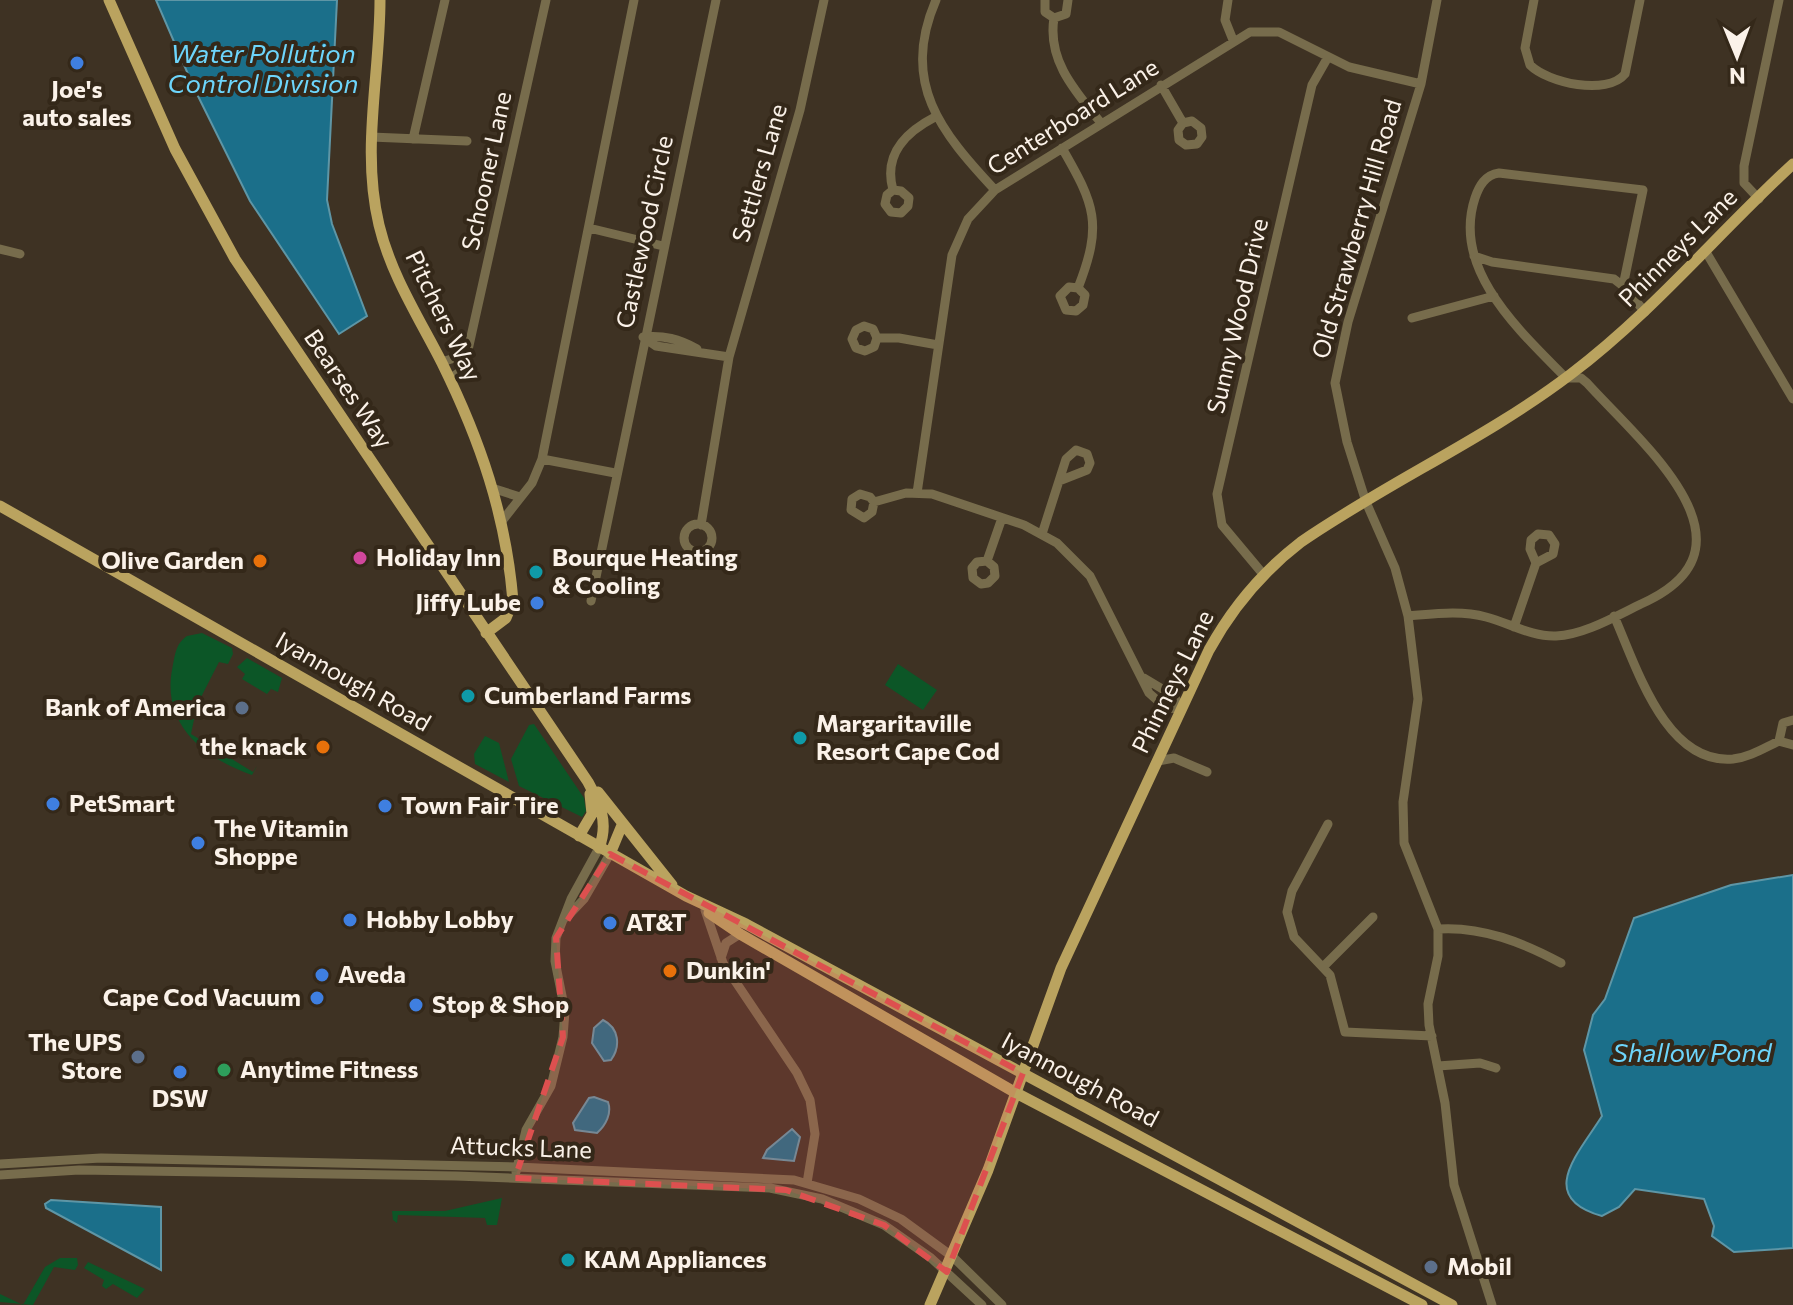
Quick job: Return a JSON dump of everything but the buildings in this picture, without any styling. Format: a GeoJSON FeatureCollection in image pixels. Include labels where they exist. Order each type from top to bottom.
{"type":"FeatureCollection","features":[{"type":"Feature","properties":{"kind":"main road","name":"Bearses Way"},"geometry":{"type":"LineString","coordinates":[[109,0],[175,149],[226,245],[486,633],[588,782],[622,825],[605,851]]}},
{"type":"Feature","properties":{"kind":"main road","name":"Pitchers Way"},"geometry":{"type":"LineString","coordinates":[[380,0],[371,137],[372,185],[387,250],[402,289],[449,379],[495,489],[513,601],[506,618],[486,633]]}},
{"type":"Feature","properties":{"kind":"main road","name":"Phinneys Lane"},"geometry":{"type":"LineString","coordinates":[[930,1305],[953,1257],[1061,968],[1225,622],[1263,574],[1301,542],[1566,378],[1645,312],[1793,164]]}},
{"type":"Feature","properties":{"kind":"main road","name":"Iyannough Road"},"geometry":{"type":"LineString","coordinates":[[0,506],[682,894],[746,924],[1452,1305]]}},
{"type":"Feature","properties":{"kind":"main road","name":"Bearses Way"},"geometry":{"type":"LineString","coordinates":[[588,782],[603,813],[605,851]]}},
{"type":"Feature","properties":{"kind":"main road"},"geometry":{"type":"LineString","coordinates":[[579,836],[592,810],[588,782]]}},
{"type":"Feature","properties":{"kind":"main road"},"geometry":{"type":"LineString","coordinates":[[622,825],[682,894]]}},
{"type":"Feature","properties":{"kind":"main road","name":"Iyannough Road"},"geometry":{"type":"LineString","coordinates":[[682,894],[740,934],[1016,1093],[1422,1305]]}},
{"type":"Feature","properties":{"kind":"street"},"geometry":{"type":"LineString","coordinates":[[413,139],[445,0]]}},
{"type":"Feature","properties":{"kind":"street","name":"Schooner Lane"},"geometry":{"type":"LineString","coordinates":[[449,379],[463,370],[546,0]]}},
{"type":"Feature","properties":{"kind":"street"},"geometry":{"type":"LineString","coordinates":[[502,521],[536,476],[542,459],[634,0]]}},
{"type":"Feature","properties":{"kind":"street","name":"Castlewood Circle"},"geometry":{"type":"LineString","coordinates":[[591,601],[643,337],[716,0]]}},
{"type":"Feature","properties":{"kind":"street","name":"Settlers Lane"},"geometry":{"type":"LineString","coordinates":[[701,525],[729,357],[800,110],[824,0]]}},
{"type":"Feature","properties":{"kind":"street"},"geometry":{"type":"LineString","coordinates":[[936,0],[923,57],[925,88],[935,117],[954,146],[995,190]]}},
{"type":"Feature","properties":{"kind":"street"},"geometry":{"type":"LineString","coordinates":[[1045,0],[1045,12],[1054,18]]}},
{"type":"Feature","properties":{"kind":"street"},"geometry":{"type":"LineString","coordinates":[[1054,18],[1066,14],[1068,0]]}},
{"type":"Feature","properties":{"kind":"street"},"geometry":{"type":"LineString","coordinates":[[1228,0],[1225,20],[1233,40]]}},
{"type":"Feature","properties":{"kind":"street","name":"Old Strawberry Hill Road"},"geometry":{"type":"LineString","coordinates":[[1437,0],[1421,84],[1336,373],[1340,418],[1366,502],[1395,568],[1408,616],[1418,699],[1403,802],[1404,843],[1438,929],[1438,956],[1428,1004],[1432,1036],[1454,1185],[1492,1305]]}},
{"type":"Feature","properties":{"kind":"street"},"geometry":{"type":"LineString","coordinates":[[1534,0],[1525,48],[1530,65],[1547,76],[1605,86],[1617,83],[1625,74],[1640,0]]}},
{"type":"Feature","properties":{"kind":"street"},"geometry":{"type":"LineString","coordinates":[[1759,199],[1744,183],[1744,166],[1779,0]]}},
{"type":"Feature","properties":{"kind":"street"},"geometry":{"type":"LineString","coordinates":[[1054,18],[1053,40],[1061,68],[1101,123]]}},
{"type":"Feature","properties":{"kind":"street","name":"Centerboard Lane"},"geometry":{"type":"LineString","coordinates":[[917,493],[952,255],[968,219],[995,190],[1250,32],[1279,32],[1361,71],[1421,84]]}},
{"type":"Feature","properties":{"kind":"street","name":"Sunny Wood Drive"},"geometry":{"type":"LineString","coordinates":[[1263,574],[1222,525],[1217,494],[1312,85],[1328,57]]}},
{"type":"Feature","properties":{"kind":"street"},"geometry":{"type":"LineString","coordinates":[[1161,85],[1183,123]]}},
{"type":"Feature","properties":{"kind":"street"},"geometry":{"type":"LineString","coordinates":[[893,190],[891,169],[898,147],[914,129],[935,117]]}},
{"type":"Feature","properties":{"kind":"street"},"geometry":{"type":"LineString","coordinates":[[371,137],[467,141]]}},
{"type":"Feature","properties":{"kind":"street"},"geometry":{"type":"LineString","coordinates":[[1062,148],[1084,186],[1094,215],[1093,246],[1078,288]]}},
{"type":"Feature","properties":{"kind":"street"},"geometry":{"type":"LineString","coordinates":[[1408,616],[1472,614],[1540,635],[1560,636],[1663,595],[1678,582],[1692,560],[1695,521],[1686,496],[1587,383],[1581,378],[1566,378],[1510,319],[1494,296],[1474,256],[1469,238],[1471,208],[1482,183],[1493,174],[1643,190],[1623,286]]}},
{"type":"Feature","properties":{"kind":"street"},"geometry":{"type":"LineString","coordinates":[[589,228],[663,246]]}},
{"type":"Feature","properties":{"kind":"street"},"geometry":{"type":"LineString","coordinates":[[0,249],[20,254]]}},
{"type":"Feature","properties":{"kind":"street"},"geometry":{"type":"LineString","coordinates":[[1706,252],[1793,399]]}},
{"type":"Feature","properties":{"kind":"street"},"geometry":{"type":"LineString","coordinates":[[1474,256],[1492,262],[1614,279],[1645,312]]}},
{"type":"Feature","properties":{"kind":"street"},"geometry":{"type":"LineString","coordinates":[[1412,318],[1494,296]]}},
{"type":"Feature","properties":{"kind":"street"},"geometry":{"type":"LineString","coordinates":[[643,337],[658,335],[680,340],[700,350],[729,357]]}},
{"type":"Feature","properties":{"kind":"street"},"geometry":{"type":"LineString","coordinates":[[877,338],[899,338],[938,345]]}},
{"type":"Feature","properties":{"kind":"street"},"geometry":{"type":"LineString","coordinates":[[441,362],[468,350]]}},
{"type":"Feature","properties":{"kind":"street"},"geometry":{"type":"LineString","coordinates":[[542,459],[615,473]]}},
{"type":"Feature","properties":{"kind":"street"},"geometry":{"type":"LineString","coordinates":[[1042,534],[1059,481]]}},
{"type":"Feature","properties":{"kind":"street"},"geometry":{"type":"LineString","coordinates":[[495,489],[520,497]]}},
{"type":"Feature","properties":{"kind":"street"},"geometry":{"type":"LineString","coordinates":[[874,502],[917,493],[938,496],[1042,534],[1068,552],[1090,576],[1149,693],[1163,706],[1182,709]]}},
{"type":"Feature","properties":{"kind":"street"},"geometry":{"type":"LineString","coordinates":[[987,561],[1002,518]]}},
{"type":"Feature","properties":{"kind":"street"},"geometry":{"type":"LineString","coordinates":[[1514,627],[1536,563]]}},
{"type":"Feature","properties":{"kind":"street"},"geometry":{"type":"LineString","coordinates":[[1614,616],[1665,724],[1688,745],[1707,755],[1728,759],[1750,755],[1779,741],[1793,745]]}},
{"type":"Feature","properties":{"kind":"street"},"geometry":{"type":"LineString","coordinates":[[1144,678],[1177,698],[1182,709]]}},
{"type":"Feature","properties":{"kind":"street"},"geometry":{"type":"LineString","coordinates":[[1779,741],[1783,723],[1793,720]]}},
{"type":"Feature","properties":{"kind":"street"},"geometry":{"type":"LineString","coordinates":[[1158,761],[1174,758],[1207,772]]}},
{"type":"Feature","properties":{"kind":"street"},"geometry":{"type":"LineString","coordinates":[[1328,824],[1292,891],[1287,912],[1294,937],[1324,966],[1333,982],[1345,1032],[1432,1036]]}},
{"type":"Feature","properties":{"kind":"street","name":"Bearses Way"},"geometry":{"type":"LineString","coordinates":[[515,1178],[526,1130],[553,1080],[563,1037],[565,1011],[555,950],[565,919],[584,899],[605,851]]}},
{"type":"Feature","properties":{"kind":"street"},"geometry":{"type":"LineString","coordinates":[[705,910],[721,958],[797,1073],[810,1100],[815,1134],[807,1183]]}},
{"type":"Feature","properties":{"kind":"street"},"geometry":{"type":"LineString","coordinates":[[1324,966],[1373,917]]}},
{"type":"Feature","properties":{"kind":"street"},"geometry":{"type":"LineString","coordinates":[[1438,929],[1459,928],[1498,936],[1534,948],[1561,963]]}},
{"type":"Feature","properties":{"kind":"street"},"geometry":{"type":"LineString","coordinates":[[721,958],[726,943],[740,934]]}},
{"type":"Feature","properties":{"kind":"street"},"geometry":{"type":"LineString","coordinates":[[1438,1066],[1480,1063],[1496,1068]]}},
{"type":"Feature","properties":{"kind":"street","name":"Attucks Lane"},"geometry":{"type":"LineString","coordinates":[[0,1164],[76,1157],[765,1176],[807,1183],[890,1212],[953,1257],[1002,1305]]}},
{"type":"Feature","properties":{"kind":"street","name":"Attucks Lane"},"geometry":{"type":"LineString","coordinates":[[0,1175],[79,1170],[515,1178],[786,1190],[839,1205],[884,1225],[947,1272],[982,1305]]}},
{"type":"Feature","properties":{"kind":"highlighted area"},"geometry":{"type":"Polygon","coordinates":[[[610,854],[1023,1073],[947,1272],[884,1225],[786,1190],[515,1178],[563,1037],[556,938],[610,854]]]}},
{"type":"Feature","properties":{"kind":"green space"},"geometry":{"type":"Polygon","coordinates":[[[202,633],[232,648],[233,654],[228,664],[219,662],[197,705],[191,734],[253,772],[257,766],[252,775],[203,749],[180,723],[174,707],[171,690],[176,651],[187,636],[202,633]]]}},
{"type":"Feature","properties":{"kind":"green space"},"geometry":{"type":"Polygon","coordinates":[[[247,658],[282,678],[278,692],[271,689],[267,694],[242,679],[245,674],[237,667],[247,658]]]}},
{"type":"Feature","properties":{"kind":"green space"},"geometry":{"type":"Polygon","coordinates":[[[898,664],[937,690],[923,710],[885,685],[898,664]]]}},
{"type":"Feature","properties":{"kind":"green space"},"geometry":{"type":"Polygon","coordinates":[[[534,724],[584,798],[586,811],[582,817],[519,786],[511,759],[529,725],[534,724]]]}},
{"type":"Feature","properties":{"kind":"green space"},"geometry":{"type":"Polygon","coordinates":[[[485,736],[499,743],[509,782],[475,764],[474,754],[485,736]]]}},
{"type":"Feature","properties":{"kind":"green space"},"geometry":{"type":"Polygon","coordinates":[[[502,1198],[497,1225],[487,1225],[485,1218],[398,1215],[397,1223],[393,1220],[392,1211],[445,1211],[502,1198]]]}},
{"type":"Feature","properties":{"kind":"green space"},"geometry":{"type":"Polygon","coordinates":[[[60,1258],[77,1258],[75,1270],[54,1267],[33,1305],[24,1304],[45,1267],[60,1258]]]}},
{"type":"Feature","properties":{"kind":"green space"},"geometry":{"type":"Polygon","coordinates":[[[88,1262],[145,1289],[137,1298],[113,1284],[106,1289],[102,1286],[104,1280],[84,1268],[88,1262]]]}},
{"type":"Feature","properties":{"kind":"green space"},"geometry":{"type":"Polygon","coordinates":[[[0,1294],[21,1304],[0,1302],[0,1294]]]}},
{"type":"Feature","properties":{"kind":"water","name":"Water Pollution Control Division"},"geometry":{"type":"Polygon","coordinates":[[[156,0],[337,0],[327,200],[332,224],[367,316],[339,334],[250,201],[194,88],[156,0]]]}},
{"type":"Feature","properties":{"kind":"water","name":"Shallow Pond"},"geometry":{"type":"Polygon","coordinates":[[[1793,875],[1793,1248],[1734,1252],[1712,1236],[1714,1226],[1704,1199],[1635,1189],[1619,1207],[1602,1216],[1582,1208],[1570,1198],[1566,1186],[1568,1173],[1602,1116],[1584,1050],[1593,1015],[1605,999],[1634,918],[1731,885],[1793,875]]]}},
{"type":"Feature","properties":{"kind":"water"},"geometry":{"type":"Polygon","coordinates":[[[603,1020],[617,1038],[614,1055],[611,1060],[604,1061],[592,1043],[594,1028],[603,1020]]]}},
{"type":"Feature","properties":{"kind":"water"},"geometry":{"type":"Polygon","coordinates":[[[589,1098],[608,1102],[609,1115],[605,1123],[597,1133],[575,1130],[573,1123],[589,1098]]]}},
{"type":"Feature","properties":{"kind":"water"},"geometry":{"type":"Polygon","coordinates":[[[792,1129],[800,1137],[794,1161],[763,1158],[767,1150],[792,1129]]]}},
{"type":"Feature","properties":{"kind":"water"},"geometry":{"type":"Polygon","coordinates":[[[51,1200],[161,1207],[161,1270],[46,1208],[45,1204],[51,1200]]]}},
{"type":"Feature","properties":{"kind":"place","name":"Joe's auto sales"},"geometry":{"type":"Point","coordinates":[77,63]}},
{"type":"Feature","properties":{"kind":"place","name":"Holiday Inn"},"geometry":{"type":"Point","coordinates":[360,558]}},
{"type":"Feature","properties":{"kind":"place","name":"Olive Garden"},"geometry":{"type":"Point","coordinates":[260,561]}},
{"type":"Feature","properties":{"kind":"place","name":"Bourque Heating & Cooling"},"geometry":{"type":"Point","coordinates":[536,572]}},
{"type":"Feature","properties":{"kind":"place","name":"Jiffy Lube"},"geometry":{"type":"Point","coordinates":[537,603]}},
{"type":"Feature","properties":{"kind":"place","name":"Cumberland Farms"},"geometry":{"type":"Point","coordinates":[468,696]}},
{"type":"Feature","properties":{"kind":"place","name":"Bank of America"},"geometry":{"type":"Point","coordinates":[242,708]}},
{"type":"Feature","properties":{"kind":"place","name":"Margaritaville Resort Cape Cod"},"geometry":{"type":"Point","coordinates":[800,738]}},
{"type":"Feature","properties":{"kind":"place","name":"the knack"},"geometry":{"type":"Point","coordinates":[323,747]}},
{"type":"Feature","properties":{"kind":"place","name":"PetSmart"},"geometry":{"type":"Point","coordinates":[53,804]}},
{"type":"Feature","properties":{"kind":"place","name":"Town Fair Tire"},"geometry":{"type":"Point","coordinates":[385,806]}},
{"type":"Feature","properties":{"kind":"place","name":"The Vitamin Shoppe"},"geometry":{"type":"Point","coordinates":[198,843]}},
{"type":"Feature","properties":{"kind":"place","name":"Hobby Lobby"},"geometry":{"type":"Point","coordinates":[350,920]}},
{"type":"Feature","properties":{"kind":"place","name":"AT&T"},"geometry":{"type":"Point","coordinates":[610,923]}},
{"type":"Feature","properties":{"kind":"place","name":"Dunkin'"},"geometry":{"type":"Point","coordinates":[670,971]}},
{"type":"Feature","properties":{"kind":"place","name":"Aveda"},"geometry":{"type":"Point","coordinates":[322,975]}},
{"type":"Feature","properties":{"kind":"place","name":"Cape Cod Vacuum"},"geometry":{"type":"Point","coordinates":[317,998]}},
{"type":"Feature","properties":{"kind":"place","name":"Stop & Shop"},"geometry":{"type":"Point","coordinates":[416,1005]}},
{"type":"Feature","properties":{"kind":"place","name":"The UPS Store"},"geometry":{"type":"Point","coordinates":[138,1057]}},
{"type":"Feature","properties":{"kind":"place","name":"Anytime Fitness"},"geometry":{"type":"Point","coordinates":[224,1070]}},
{"type":"Feature","properties":{"kind":"place","name":"DSW"},"geometry":{"type":"Point","coordinates":[180,1072]}},
{"type":"Feature","properties":{"kind":"place","name":"KAM Appliances"},"geometry":{"type":"Point","coordinates":[568,1260]}},
{"type":"Feature","properties":{"kind":"place","name":"Mobil"},"geometry":{"type":"Point","coordinates":[1431,1267]}}]}
